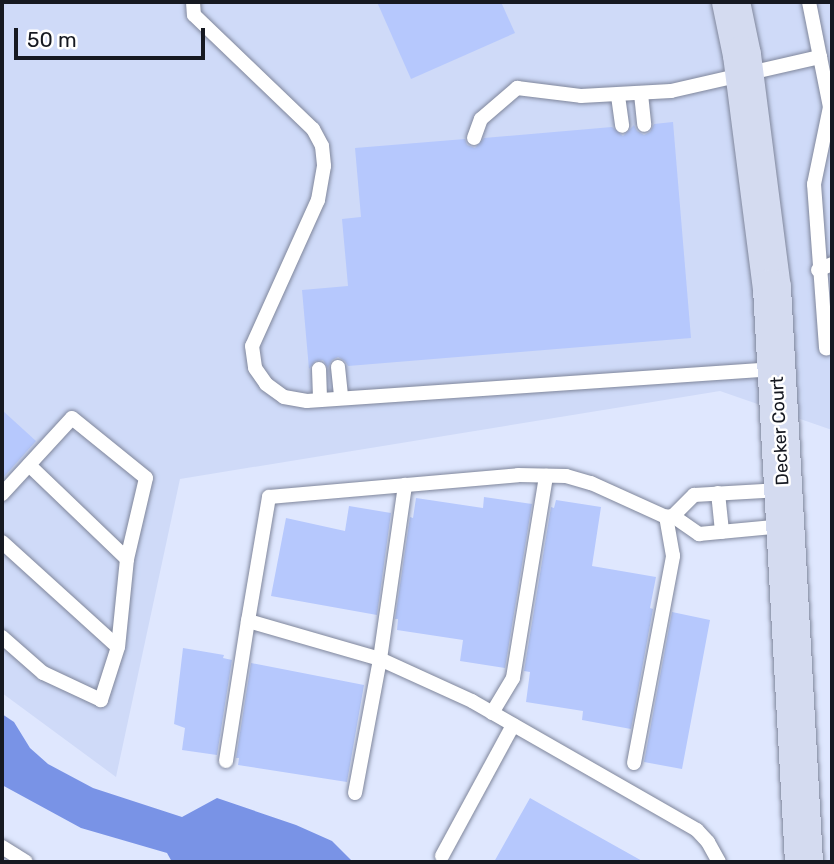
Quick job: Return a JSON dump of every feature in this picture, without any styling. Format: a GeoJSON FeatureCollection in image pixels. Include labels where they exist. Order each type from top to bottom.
{"type":"FeatureCollection","features":[{"type":"Feature","properties":{"kind":"street","name":"Decker Court"},"geometry":{"type":"LineString","coordinates":[[731,2],[745,74],[772,288],[804,862]]}},
{"type":"Feature","properties":{"kind":"lane"},"geometry":{"type":"LineString","coordinates":[[193,2],[194,15],[305,121],[322,146],[324,166],[318,200],[253,346],[255,368],[266,384],[284,397],[320,400],[776,369]]}},
{"type":"Feature","properties":{"kind":"lane"},"geometry":{"type":"LineString","coordinates":[[809,2],[830,107],[814,184],[818,270],[826,349]]}},
{"type":"Feature","properties":{"kind":"lane"},"geometry":{"type":"LineString","coordinates":[[474,138],[481,119],[517,88],[581,96],[671,92],[820,57]]}},
{"type":"Feature","properties":{"kind":"lane"},"geometry":{"type":"LineString","coordinates":[[641,94],[644,125]]}},
{"type":"Feature","properties":{"kind":"lane"},"geometry":{"type":"LineString","coordinates":[[618,96],[622,127]]}},
{"type":"Feature","properties":{"kind":"lane"},"geometry":{"type":"LineString","coordinates":[[818,270],[832,264]]}},
{"type":"Feature","properties":{"kind":"lane"},"geometry":{"type":"LineString","coordinates":[[338,367],[341,398]]}},
{"type":"Feature","properties":{"kind":"lane"},"geometry":{"type":"LineString","coordinates":[[319,369],[320,400]]}},
{"type":"Feature","properties":{"kind":"lane"},"geometry":{"type":"LineString","coordinates":[[2,494],[72,418],[146,478],[127,559],[118,647],[101,700],[43,673],[2,636]]}},
{"type":"Feature","properties":{"kind":"lane"},"geometry":{"type":"LineString","coordinates":[[29,465],[127,559]]}},
{"type":"Feature","properties":{"kind":"lane"},"geometry":{"type":"LineString","coordinates":[[226,761],[269,497],[546,475],[566,476],[591,483],[669,517],[699,534],[722,532],[784,507]]}},
{"type":"Feature","properties":{"kind":"lane"},"geometry":{"type":"LineString","coordinates":[[492,713],[513,678],[546,475]]}},
{"type":"Feature","properties":{"kind":"lane"},"geometry":{"type":"LineString","coordinates":[[355,793],[380,659],[405,485]]}},
{"type":"Feature","properties":{"kind":"lane"},"geometry":{"type":"LineString","coordinates":[[669,517],[694,495],[718,493],[784,507]]}},
{"type":"Feature","properties":{"kind":"lane"},"geometry":{"type":"LineString","coordinates":[[718,493],[722,532]]}},
{"type":"Feature","properties":{"kind":"lane"},"geometry":{"type":"LineString","coordinates":[[634,763],[673,556],[669,517]]}},
{"type":"Feature","properties":{"kind":"lane"},"geometry":{"type":"LineString","coordinates":[[2,542],[118,647]]}},
{"type":"Feature","properties":{"kind":"lane"},"geometry":{"type":"LineString","coordinates":[[248,621],[380,659],[492,713],[697,830],[708,842],[719,862]]}},
{"type":"Feature","properties":{"kind":"lane"},"geometry":{"type":"LineString","coordinates":[[442,856],[513,725]]}},
{"type":"Feature","properties":{"kind":"lane"},"geometry":{"type":"LineString","coordinates":[[2,847],[26,862]]}},
{"type":"Feature","properties":{"kind":"shaded area"},"geometry":{"type":"Polygon","coordinates":[[[2,2],[832,2],[832,430],[720,391],[180,479],[116,777],[2,693],[2,2]]]}},
{"type":"Feature","properties":{"kind":"water"},"geometry":{"type":"Polygon","coordinates":[[[2,714],[14,722],[30,748],[48,764],[93,788],[182,817],[217,798],[296,825],[332,841],[353,862],[172,862],[167,853],[81,828],[2,785],[2,714]]]}},
{"type":"Feature","properties":{"kind":"building"},"geometry":{"type":"Polygon","coordinates":[[[377,2],[501,2],[515,33],[411,79],[377,2]]]}},
{"type":"Feature","properties":{"kind":"building"},"geometry":{"type":"Polygon","coordinates":[[[673,122],[691,338],[348,366],[338,357],[332,360],[328,368],[323,360],[315,361],[309,369],[302,290],[348,286],[342,219],[361,217],[355,148],[465,139],[467,145],[475,148],[484,138],[612,127],[623,136],[634,125],[637,131],[644,135],[650,132],[654,124],[673,122]]]}},
{"type":"Feature","properties":{"kind":"building"},"geometry":{"type":"Polygon","coordinates":[[[2,410],[36,441],[2,479],[2,410]]]}},
{"type":"Feature","properties":{"kind":"building"},"geometry":{"type":"Polygon","coordinates":[[[484,497],[532,504],[505,668],[460,661],[463,640],[397,630],[398,619],[395,619],[410,517],[413,518],[416,498],[483,508],[484,497]]]}},
{"type":"Feature","properties":{"kind":"building"},"geometry":{"type":"Polygon","coordinates":[[[556,500],[601,507],[592,566],[656,577],[650,608],[653,609],[631,729],[582,720],[583,711],[526,702],[530,672],[524,671],[551,507],[554,508],[556,500]]]}},
{"type":"Feature","properties":{"kind":"building"},"geometry":{"type":"Polygon","coordinates":[[[349,506],[391,513],[377,615],[271,596],[286,518],[345,531],[349,506]]]}},
{"type":"Feature","properties":{"kind":"building"},"geometry":{"type":"Polygon","coordinates":[[[672,612],[710,620],[682,769],[644,762],[672,612]]]}},
{"type":"Feature","properties":{"kind":"building"},"geometry":{"type":"Polygon","coordinates":[[[183,648],[224,655],[223,658],[232,660],[217,755],[182,750],[185,728],[174,724],[183,648]]]}},
{"type":"Feature","properties":{"kind":"building"},"geometry":{"type":"Polygon","coordinates":[[[251,663],[364,685],[347,782],[238,765],[239,758],[236,758],[251,663]]]}},
{"type":"Feature","properties":{"kind":"building"},"geometry":{"type":"Polygon","coordinates":[[[530,798],[560,815],[644,862],[494,862],[530,798]]]}}]}
